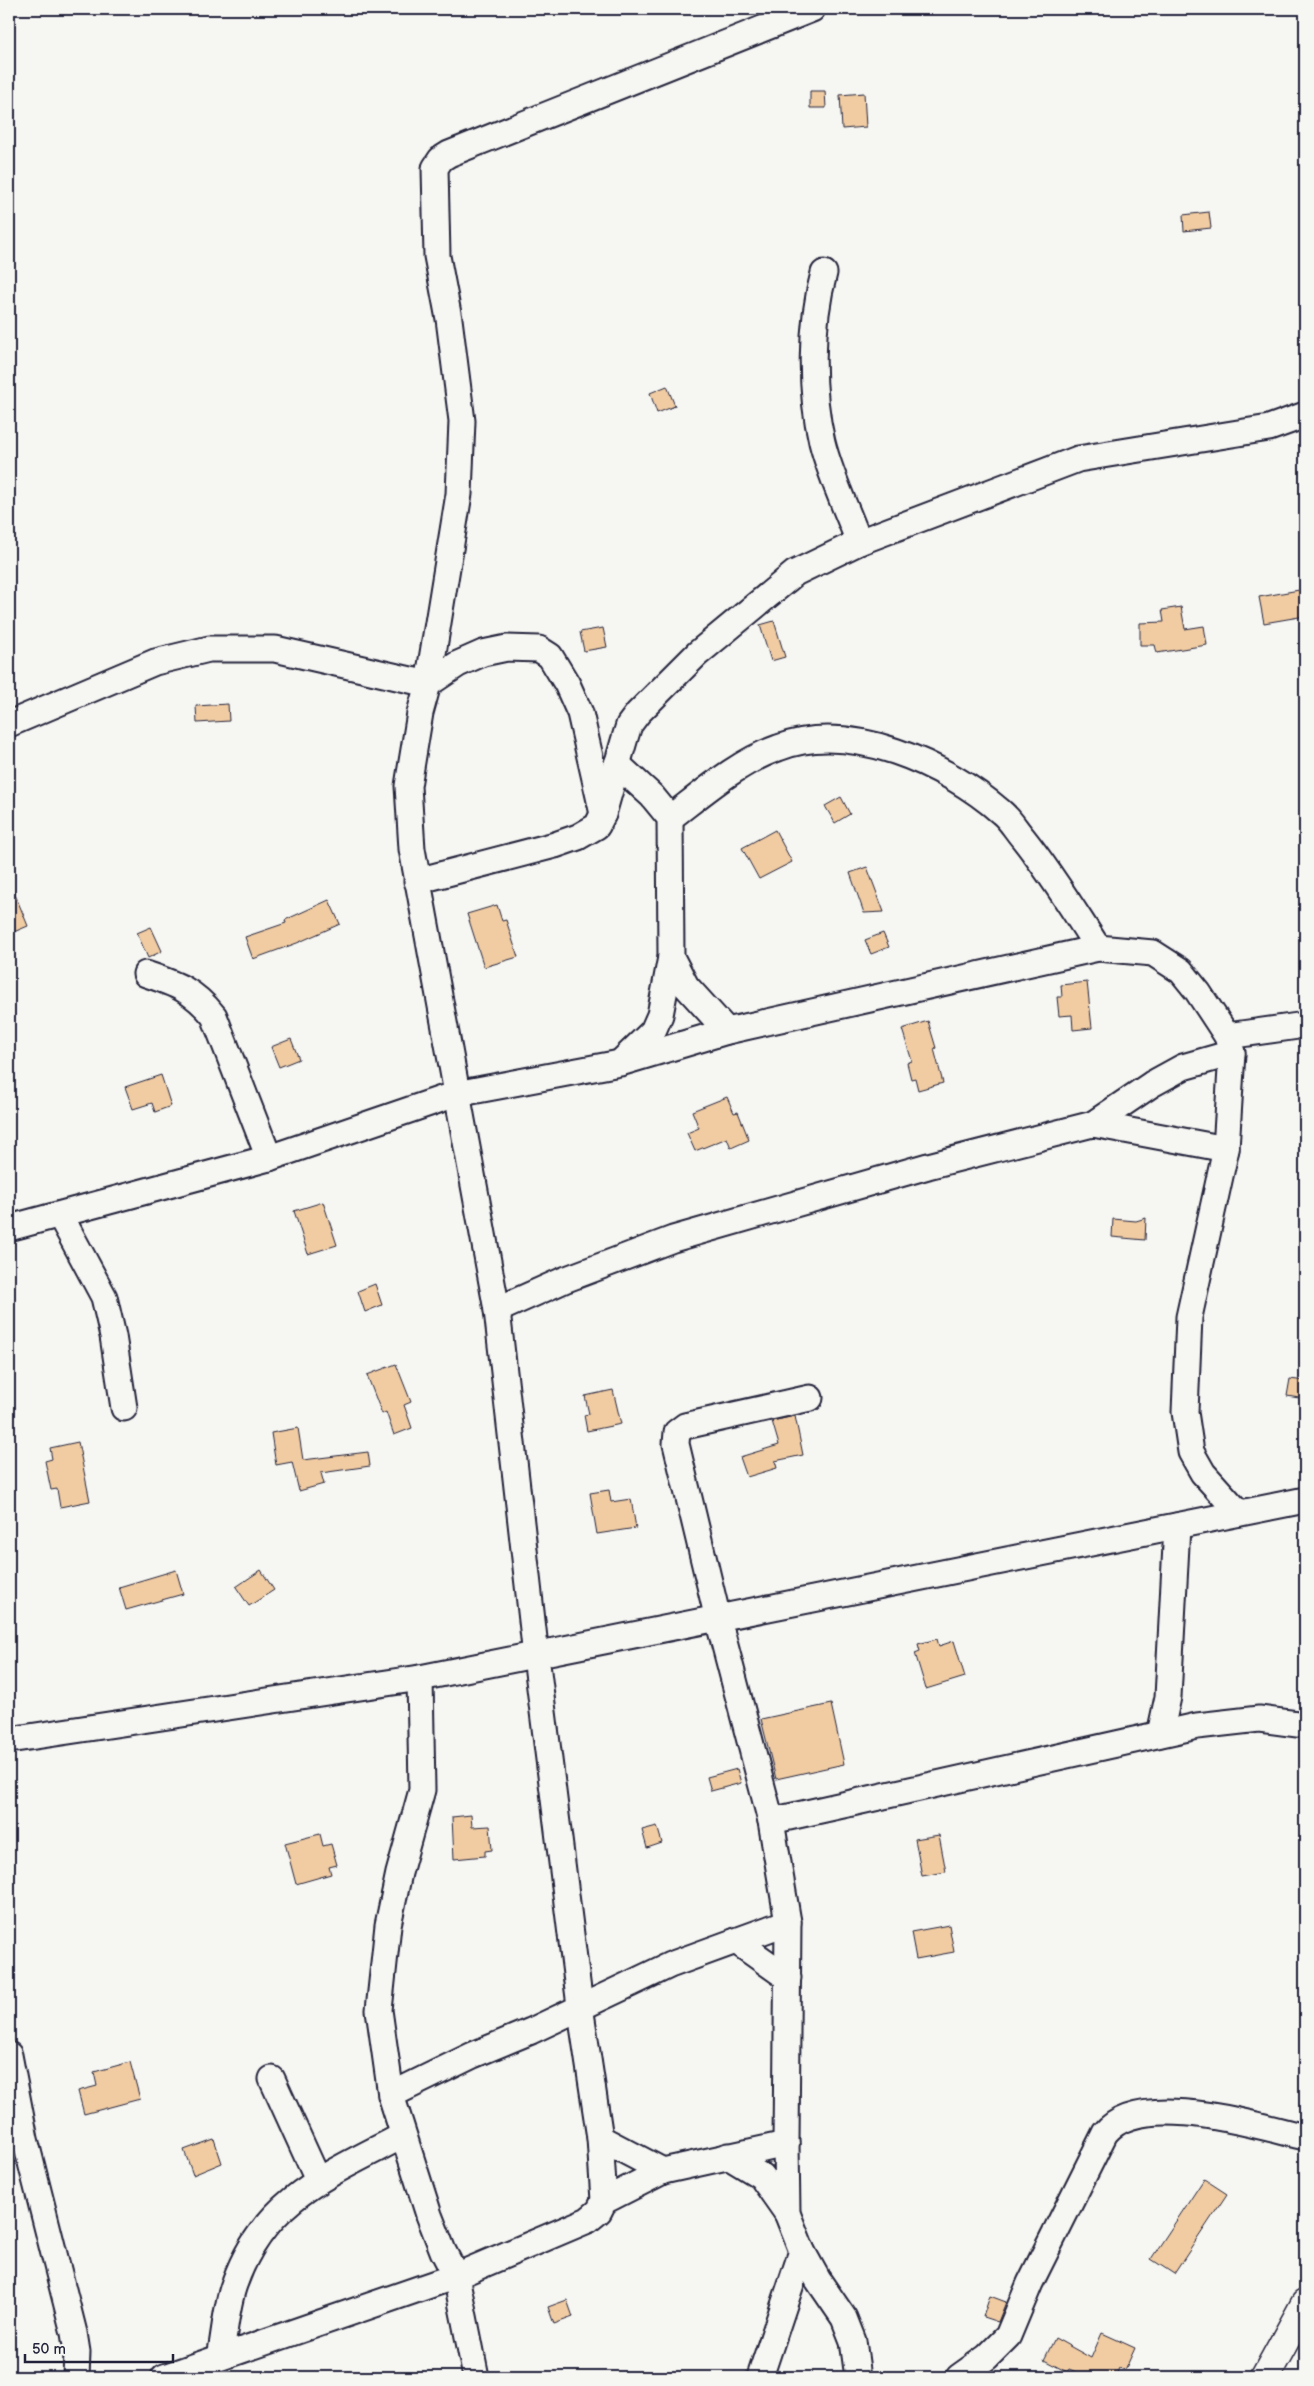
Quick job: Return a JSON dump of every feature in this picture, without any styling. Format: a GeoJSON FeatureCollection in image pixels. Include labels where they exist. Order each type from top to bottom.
{"type":"FeatureCollection","features":[{"type":"Feature","properties":{"kind":"main road"},"geometry":{"type":"LineString","coordinates":[[1265,2377],[1305,2304]]}},
{"type":"Feature","properties":{"kind":"street"},"geometry":{"type":"LineString","coordinates":[[164,2377],[456,2276],[588,2220],[599,2211],[604,2201],[600,2138],[580,2006],[536,1656],[497,1310],[412,849],[408,786],[420,713],[428,684],[459,494],[462,421],[449,319],[437,256],[436,168],[440,159],[458,150],[812,9]]}},
{"type":"Feature","properties":{"kind":"street"},"geometry":{"type":"LineString","coordinates":[[824,273],[817,298],[814,323],[816,411],[823,444],[859,542]]}},
{"type":"Feature","properties":{"kind":"street"},"geometry":{"type":"LineString","coordinates":[[417,881],[555,846],[578,837],[597,826],[603,814],[629,725],[638,713],[697,654],[795,573],[859,542],[1078,459],[1269,428],[1305,415]]}},
{"type":"Feature","properties":{"kind":"street"},"geometry":{"type":"LineString","coordinates":[[9,724],[155,662],[209,649],[275,649],[428,684],[458,664],[483,654],[507,648],[539,649],[550,656],[567,684],[580,713],[603,814]]}},
{"type":"Feature","properties":{"kind":"street"},"geometry":{"type":"LineString","coordinates":[[670,818],[717,783],[754,759],[778,748],[805,740],[843,740],[895,750],[948,774],[1002,813],[1047,869],[1098,948]]}},
{"type":"Feature","properties":{"kind":"street"},"geometry":{"type":"LineString","coordinates":[[617,764],[652,796],[670,818],[672,957],[660,1015],[653,1031],[620,1064]]}},
{"type":"Feature","properties":{"kind":"street"},"geometry":{"type":"LineString","coordinates":[[9,1228],[269,1158],[456,1094],[620,1064],[727,1031],[1098,948],[1153,953],[1181,971],[1198,992],[1229,1044],[1226,1149],[1189,1317],[1185,1412],[1191,1452],[1203,1473],[1239,1513]]}},
{"type":"Feature","properties":{"kind":"street"},"geometry":{"type":"LineString","coordinates":[[672,957],[686,986],[727,1031]]}},
{"type":"Feature","properties":{"kind":"street"},"geometry":{"type":"LineString","coordinates":[[146,974],[175,984],[201,1000],[214,1016],[269,1158]]}},
{"type":"Feature","properties":{"kind":"street"},"geometry":{"type":"LineString","coordinates":[[497,1310],[564,1280],[674,1239],[928,1166],[1094,1124],[1152,1084],[1229,1044],[1305,1025]]}},
{"type":"Feature","properties":{"kind":"street"},"geometry":{"type":"LineString","coordinates":[[1094,1124],[1226,1149]]}},
{"type":"Feature","properties":{"kind":"street"},"geometry":{"type":"LineString","coordinates":[[60,1215],[104,1297],[113,1336],[124,1408]]}},
{"type":"Feature","properties":{"kind":"street"},"geometry":{"type":"LineString","coordinates":[[787,2213],[788,1922],[771,1821],[718,1619],[676,1444],[676,1432],[690,1425],[810,1398]]}},
{"type":"Feature","properties":{"kind":"street"},"geometry":{"type":"LineString","coordinates":[[9,1740],[420,1678],[1305,1500]]}},
{"type":"Feature","properties":{"kind":"street"},"geometry":{"type":"LineString","coordinates":[[1160,1734],[1168,1697],[1177,1526]]}},
{"type":"Feature","properties":{"kind":"street"},"geometry":{"type":"LineString","coordinates":[[420,1678],[422,1790],[399,1873],[388,1925],[379,2010],[391,2095],[402,2136],[439,2242],[456,2276],[476,2377]]}},
{"type":"Feature","properties":{"kind":"street"},"geometry":{"type":"LineString","coordinates":[[771,1821],[1197,1726],[1259,1719],[1305,1725]]}},
{"type":"Feature","properties":{"kind":"street"},"geometry":{"type":"LineString","coordinates":[[391,2095],[670,1966],[788,1922]]}},
{"type":"Feature","properties":{"kind":"street"},"geometry":{"type":"LineString","coordinates":[[736,1941],[788,1978]]}},
{"type":"Feature","properties":{"kind":"street"},"geometry":{"type":"LineString","coordinates":[[9,2055],[26,2139],[74,2333],[70,2375]]}},
{"type":"Feature","properties":{"kind":"street"},"geometry":{"type":"LineString","coordinates":[[272,2078],[318,2180]]}},
{"type":"Feature","properties":{"kind":"street"},"geometry":{"type":"LineString","coordinates":[[959,2377],[987,2357],[1008,2336],[1030,2283],[1105,2133],[1113,2123],[1127,2116],[1192,2112],[1305,2137]]}},
{"type":"Feature","properties":{"kind":"street"},"geometry":{"type":"LineString","coordinates":[[220,2357],[234,2284],[246,2255],[274,2214],[318,2180],[402,2136]]}},
{"type":"Feature","properties":{"kind":"street"},"geometry":{"type":"LineString","coordinates":[[600,2138],[662,2171]]}},
{"type":"Feature","properties":{"kind":"street"},"geometry":{"type":"LineString","coordinates":[[604,2201],[662,2171],[786,2144]]}},
{"type":"Feature","properties":{"kind":"street"},"geometry":{"type":"LineString","coordinates":[[728,2156],[761,2176],[787,2213],[802,2252],[818,2280],[844,2318],[853,2341],[858,2377]]}},
{"type":"Feature","properties":{"kind":"street"},"geometry":{"type":"LineString","coordinates":[[760,2377],[802,2252]]}},
{"type":"Feature","properties":{"kind":"building"},"geometry":{"type":"Polygon","coordinates":[[[810,91],[825,91],[826,108],[810,108],[810,91]]]}},
{"type":"Feature","properties":{"kind":"building"},"geometry":{"type":"Polygon","coordinates":[[[864,93],[866,127],[842,129],[840,95],[864,93]]]}},
{"type":"Feature","properties":{"kind":"building"},"geometry":{"type":"Polygon","coordinates":[[[1209,212],[1211,228],[1184,231],[1183,215],[1209,212]]]}},
{"type":"Feature","properties":{"kind":"building"},"geometry":{"type":"Polygon","coordinates":[[[667,386],[675,406],[657,413],[650,393],[667,386]]]}},
{"type":"Feature","properties":{"kind":"building"},"geometry":{"type":"Polygon","coordinates":[[[1305,589],[1305,616],[1264,623],[1259,597],[1305,589]]]}},
{"type":"Feature","properties":{"kind":"building"},"geometry":{"type":"Polygon","coordinates":[[[1181,607],[1185,629],[1204,626],[1207,645],[1157,653],[1155,645],[1140,645],[1140,623],[1164,622],[1162,610],[1181,607]]]}},
{"type":"Feature","properties":{"kind":"building"},"geometry":{"type":"Polygon","coordinates":[[[774,621],[785,657],[771,661],[760,625],[774,621]]]}},
{"type":"Feature","properties":{"kind":"building"},"geometry":{"type":"Polygon","coordinates":[[[603,628],[607,647],[584,651],[580,632],[603,628]]]}},
{"type":"Feature","properties":{"kind":"building"},"geometry":{"type":"Polygon","coordinates":[[[228,704],[229,721],[197,723],[196,706],[228,704]]]}},
{"type":"Feature","properties":{"kind":"building"},"geometry":{"type":"Polygon","coordinates":[[[841,797],[850,814],[835,823],[825,806],[841,797]]]}},
{"type":"Feature","properties":{"kind":"building"},"geometry":{"type":"Polygon","coordinates":[[[775,830],[792,862],[759,879],[742,848],[775,830]]]}},
{"type":"Feature","properties":{"kind":"building"},"geometry":{"type":"Polygon","coordinates":[[[867,867],[884,912],[864,913],[850,873],[867,867]]]}},
{"type":"Feature","properties":{"kind":"building"},"geometry":{"type":"Polygon","coordinates":[[[9,880],[28,926],[9,934],[9,880]]]}},
{"type":"Feature","properties":{"kind":"building"},"geometry":{"type":"Polygon","coordinates":[[[329,900],[340,924],[297,943],[253,959],[245,937],[286,923],[285,920],[329,900]]]}},
{"type":"Feature","properties":{"kind":"building"},"geometry":{"type":"Polygon","coordinates":[[[497,905],[502,921],[506,920],[518,957],[484,967],[467,914],[497,905]]]}},
{"type":"Feature","properties":{"kind":"building"},"geometry":{"type":"Polygon","coordinates":[[[151,927],[162,951],[148,958],[137,933],[151,927]]]}},
{"type":"Feature","properties":{"kind":"building"},"geometry":{"type":"Polygon","coordinates":[[[883,933],[889,947],[871,954],[865,940],[883,933]]]}},
{"type":"Feature","properties":{"kind":"building"},"geometry":{"type":"Polygon","coordinates":[[[1087,982],[1092,1028],[1073,1030],[1072,1015],[1059,1016],[1057,997],[1062,997],[1061,985],[1087,982]]]}},
{"type":"Feature","properties":{"kind":"building"},"geometry":{"type":"Polygon","coordinates":[[[928,1021],[943,1083],[918,1090],[915,1078],[911,1079],[907,1063],[912,1061],[902,1029],[928,1021]]]}},
{"type":"Feature","properties":{"kind":"building"},"geometry":{"type":"Polygon","coordinates":[[[291,1039],[299,1059],[279,1067],[271,1047],[291,1039]]]}},
{"type":"Feature","properties":{"kind":"building"},"geometry":{"type":"Polygon","coordinates":[[[161,1075],[171,1106],[155,1112],[152,1103],[133,1109],[125,1087],[161,1075]]]}},
{"type":"Feature","properties":{"kind":"building"},"geometry":{"type":"Polygon","coordinates":[[[727,1097],[734,1113],[738,1112],[749,1140],[731,1148],[727,1138],[695,1151],[687,1133],[699,1128],[692,1111],[727,1097]]]}},
{"type":"Feature","properties":{"kind":"building"},"geometry":{"type":"Polygon","coordinates":[[[323,1202],[337,1245],[308,1254],[294,1211],[323,1202]]]}},
{"type":"Feature","properties":{"kind":"building"},"geometry":{"type":"Polygon","coordinates":[[[1146,1218],[1145,1240],[1112,1237],[1113,1219],[1136,1221],[1146,1218]]]}},
{"type":"Feature","properties":{"kind":"building"},"geometry":{"type":"Polygon","coordinates":[[[375,1284],[382,1305],[365,1312],[358,1291],[375,1284]]]}},
{"type":"Feature","properties":{"kind":"building"},"geometry":{"type":"Polygon","coordinates":[[[396,1364],[411,1402],[404,1405],[412,1428],[394,1435],[386,1412],[382,1414],[367,1375],[396,1364]]]}},
{"type":"Feature","properties":{"kind":"building"},"geometry":{"type":"Polygon","coordinates":[[[1290,1379],[1305,1381],[1305,1399],[1287,1396],[1290,1379]]]}},
{"type":"Feature","properties":{"kind":"building"},"geometry":{"type":"Polygon","coordinates":[[[613,1390],[621,1424],[587,1431],[584,1415],[589,1414],[585,1396],[613,1390]]]}},
{"type":"Feature","properties":{"kind":"building"},"geometry":{"type":"Polygon","coordinates":[[[795,1416],[803,1455],[775,1461],[777,1468],[747,1477],[740,1457],[779,1445],[772,1421],[795,1416]]]}},
{"type":"Feature","properties":{"kind":"building"},"geometry":{"type":"Polygon","coordinates":[[[298,1428],[303,1460],[368,1452],[370,1466],[321,1473],[324,1484],[299,1491],[292,1462],[276,1465],[271,1433],[298,1428]]]}},
{"type":"Feature","properties":{"kind":"building"},"geometry":{"type":"Polygon","coordinates":[[[78,1442],[90,1501],[60,1507],[57,1489],[51,1490],[45,1461],[52,1459],[50,1448],[78,1442]]]}},
{"type":"Feature","properties":{"kind":"building"},"geometry":{"type":"Polygon","coordinates":[[[609,1490],[611,1502],[631,1499],[636,1528],[597,1534],[590,1493],[609,1490]]]}},
{"type":"Feature","properties":{"kind":"building"},"geometry":{"type":"Polygon","coordinates":[[[176,1570],[183,1594],[126,1610],[119,1587],[176,1570]]]}},
{"type":"Feature","properties":{"kind":"building"},"geometry":{"type":"Polygon","coordinates":[[[261,1570],[274,1590],[249,1606],[236,1587],[261,1570]]]}},
{"type":"Feature","properties":{"kind":"building"},"geometry":{"type":"Polygon","coordinates":[[[937,1639],[939,1646],[954,1641],[965,1677],[926,1689],[915,1653],[920,1651],[918,1644],[937,1639]]]}},
{"type":"Feature","properties":{"kind":"building"},"geometry":{"type":"Polygon","coordinates":[[[831,1704],[844,1764],[776,1779],[761,1719],[831,1704]]]}},
{"type":"Feature","properties":{"kind":"building"},"geometry":{"type":"Polygon","coordinates":[[[737,1769],[741,1783],[711,1791],[707,1777],[737,1769]]]}},
{"type":"Feature","properties":{"kind":"building"},"geometry":{"type":"Polygon","coordinates":[[[471,1815],[472,1827],[490,1826],[492,1850],[485,1851],[485,1856],[454,1859],[452,1817],[471,1815]]]}},
{"type":"Feature","properties":{"kind":"building"},"geometry":{"type":"Polygon","coordinates":[[[657,1826],[662,1843],[647,1848],[642,1830],[657,1826]]]}},
{"type":"Feature","properties":{"kind":"building"},"geometry":{"type":"Polygon","coordinates":[[[320,1834],[323,1846],[331,1844],[337,1865],[329,1867],[331,1874],[296,1884],[285,1843],[320,1834]]]}},
{"type":"Feature","properties":{"kind":"building"},"geometry":{"type":"Polygon","coordinates":[[[939,1835],[946,1872],[922,1876],[915,1839],[939,1835]]]}},
{"type":"Feature","properties":{"kind":"building"},"geometry":{"type":"Polygon","coordinates":[[[949,1925],[954,1952],[916,1959],[911,1932],[949,1925]]]}},
{"type":"Feature","properties":{"kind":"building"},"geometry":{"type":"Polygon","coordinates":[[[130,2062],[140,2099],[84,2114],[78,2091],[97,2086],[94,2072],[130,2062]]]}},
{"type":"Feature","properties":{"kind":"building"},"geometry":{"type":"Polygon","coordinates":[[[214,2139],[222,2163],[193,2175],[184,2150],[214,2139]]]}},
{"type":"Feature","properties":{"kind":"building"},"geometry":{"type":"Polygon","coordinates":[[[1204,2179],[1227,2194],[1174,2274],[1151,2259],[1204,2179]]]}},
{"type":"Feature","properties":{"kind":"building"},"geometry":{"type":"Polygon","coordinates":[[[990,2296],[1006,2302],[998,2322],[983,2317],[990,2296]]]}},
{"type":"Feature","properties":{"kind":"building"},"geometry":{"type":"Polygon","coordinates":[[[567,2300],[573,2317],[554,2324],[548,2307],[567,2300]]]}},
{"type":"Feature","properties":{"kind":"building"},"geometry":{"type":"Polygon","coordinates":[[[1102,2333],[1135,2348],[1125,2370],[1119,2368],[1115,2377],[1088,2377],[1069,2369],[1067,2372],[1044,2360],[1055,2338],[1091,2358],[1102,2333]]]}}]}
